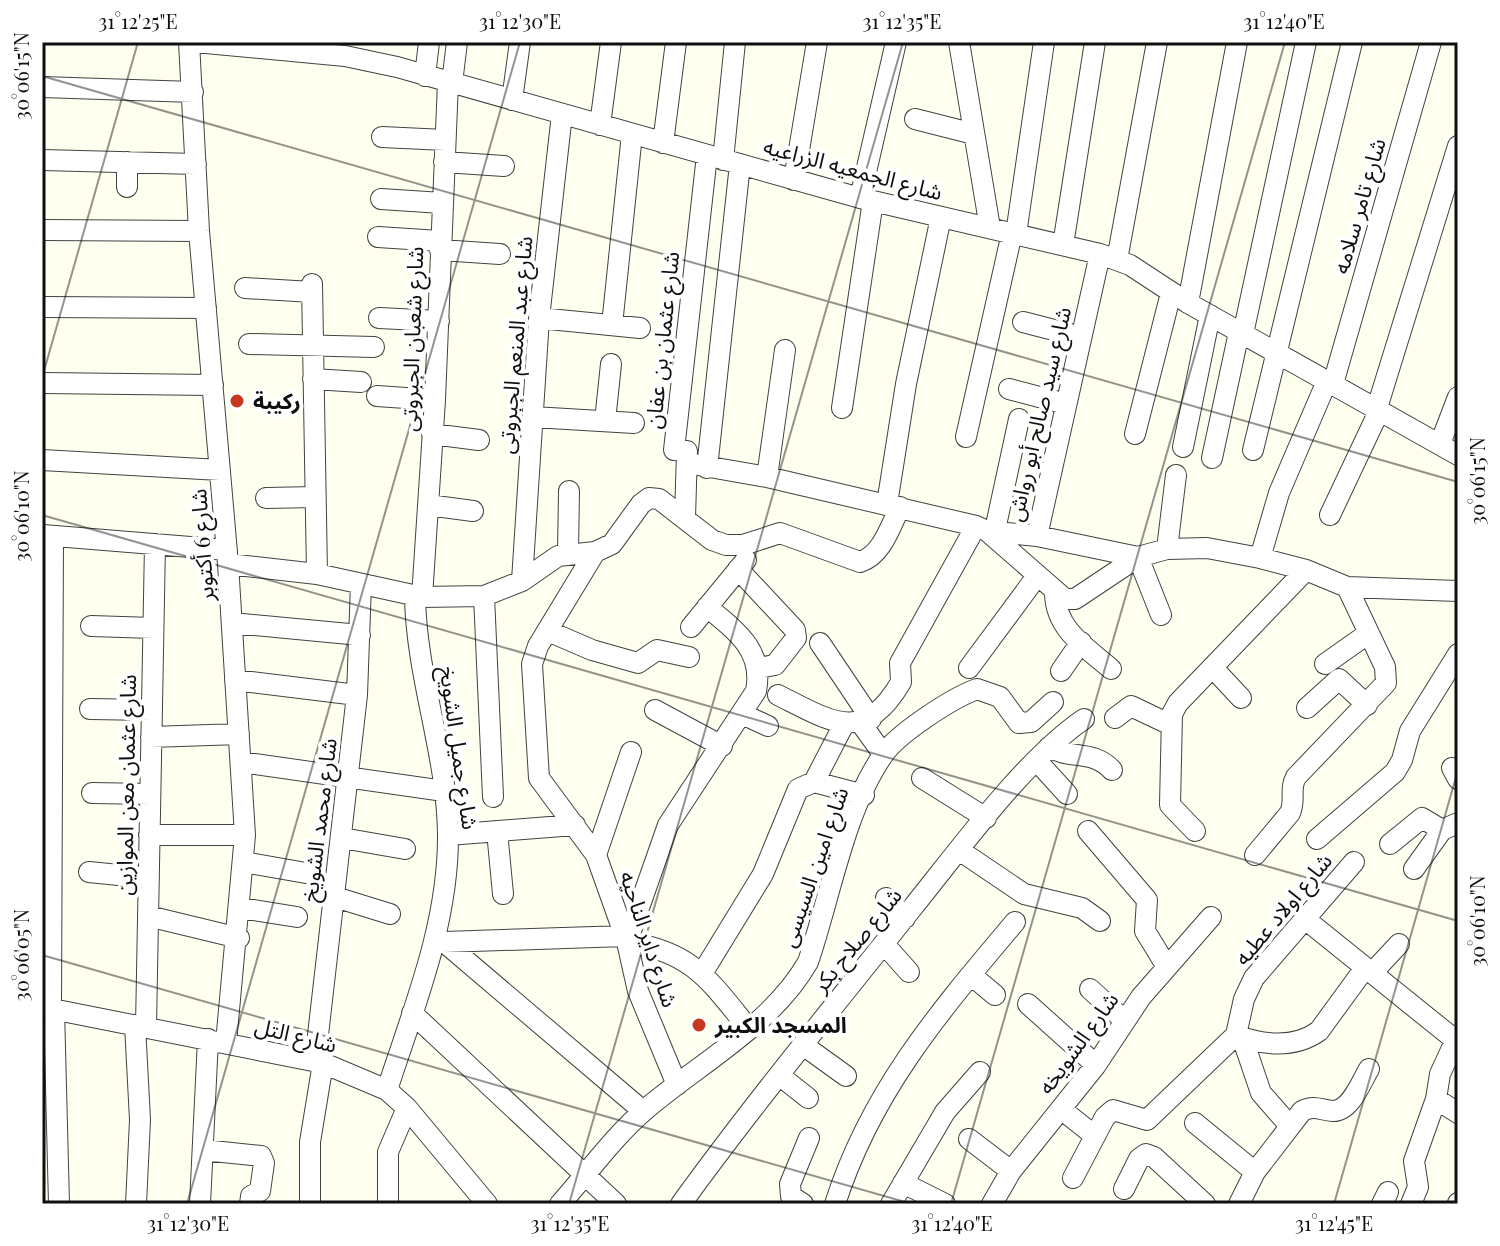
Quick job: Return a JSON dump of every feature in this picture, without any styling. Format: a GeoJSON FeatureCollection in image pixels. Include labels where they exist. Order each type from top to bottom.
{"type":"FeatureCollection","features":[{"type":"Feature","properties":{"kind":"street","name":"شارع 6 أكتوبر"},"geometry":{"type":"LineString","coordinates":[[189,42],[199,231],[227,557],[245,835],[239,938],[217,1041],[203,1150],[200,1204]]}},
{"type":"Feature","properties":{"kind":"street","name":"شارع الجمعيه الزراعيه"},"geometry":{"type":"LineString","coordinates":[[195,42],[369,51],[425,76],[794,180],[1108,257],[1449,449]]}},
{"type":"Feature","properties":{"kind":"street"},"geometry":{"type":"LineString","coordinates":[[425,76],[429,42]]}},
{"type":"Feature","properties":{"kind":"street","name":"شارع شعبان الجبروتى"},"geometry":{"type":"LineString","coordinates":[[418,597],[435,400],[445,140],[457,42]]}},
{"type":"Feature","properties":{"kind":"street"},"geometry":{"type":"LineString","coordinates":[[512,100],[520,42]]}},
{"type":"Feature","properties":{"kind":"street"},"geometry":{"type":"LineString","coordinates":[[600,125],[611,42]]}},
{"type":"Feature","properties":{"kind":"street"},"geometry":{"type":"LineString","coordinates":[[663,143],[676,42]]}},
{"type":"Feature","properties":{"kind":"street"},"geometry":{"type":"LineString","coordinates":[[707,468],[724,160],[735,42]]}},
{"type":"Feature","properties":{"kind":"street"},"geometry":{"type":"LineString","coordinates":[[794,180],[817,42]]}},
{"type":"Feature","properties":{"kind":"street"},"geometry":{"type":"LineString","coordinates":[[842,408],[866,200],[896,42]]}},
{"type":"Feature","properties":{"kind":"street"},"geometry":{"type":"LineString","coordinates":[[959,42],[990,228]]}},
{"type":"Feature","properties":{"kind":"street"},"geometry":{"type":"LineString","coordinates":[[966,437],[1014,234],[1044,42]]}},
{"type":"Feature","properties":{"kind":"street"},"geometry":{"type":"LineString","coordinates":[[1063,245],[1095,42]]}},
{"type":"Feature","properties":{"kind":"street","name":"شارع سيد صالح أبو رواش"},"geometry":{"type":"LineString","coordinates":[[986,529],[1037,536],[1081,337],[1108,257],[1157,42]]}},
{"type":"Feature","properties":{"kind":"street"},"geometry":{"type":"LineString","coordinates":[[1135,434],[1179,298],[1237,42]]}},
{"type":"Feature","properties":{"kind":"street"},"geometry":{"type":"LineString","coordinates":[[1212,458],[1306,42]]}},
{"type":"Feature","properties":{"kind":"street"},"geometry":{"type":"LineString","coordinates":[[1253,450],[1352,42]]}},
{"type":"Feature","properties":{"kind":"street","name":"شارع تامر سلامه"},"geometry":{"type":"LineString","coordinates":[[1260,558],[1279,493],[1330,383],[1431,42]]}},
{"type":"Feature","properties":{"kind":"street"},"geometry":{"type":"LineString","coordinates":[[42,87],[193,92]]}},
{"type":"Feature","properties":{"kind":"street","name":"شارع عبد المنعم الجبروتى"},"geometry":{"type":"LineString","coordinates":[[522,581],[539,318],[562,114]]}},
{"type":"Feature","properties":{"kind":"street"},"geometry":{"type":"LineString","coordinates":[[915,119],[974,134]]}},
{"type":"Feature","properties":{"kind":"street"},"geometry":{"type":"LineString","coordinates":[[612,325],[632,134]]}},
{"type":"Feature","properties":{"kind":"street"},"geometry":{"type":"LineString","coordinates":[[382,137],[445,140]]}},
{"type":"Feature","properties":{"kind":"street"},"geometry":{"type":"LineString","coordinates":[[1330,515],[1378,409],[1458,146]]}},
{"type":"Feature","properties":{"kind":"street"},"geometry":{"type":"LineString","coordinates":[[42,160],[196,164]]}},
{"type":"Feature","properties":{"kind":"street","name":"شارع عثمان بن عفان"},"geometry":{"type":"LineString","coordinates":[[685,518],[687,451],[674,450],[724,160]]}},
{"type":"Feature","properties":{"kind":"street"},"geometry":{"type":"LineString","coordinates":[[127,162],[127,187]]}},
{"type":"Feature","properties":{"kind":"street"},"geometry":{"type":"LineString","coordinates":[[444,162],[504,166]]}},
{"type":"Feature","properties":{"kind":"street"},"geometry":{"type":"LineString","coordinates":[[381,199],[442,203]]}},
{"type":"Feature","properties":{"kind":"street"},"geometry":{"type":"LineString","coordinates":[[894,506],[906,384],[941,217]]}},
{"type":"Feature","properties":{"kind":"street"},"geometry":{"type":"LineString","coordinates":[[42,230],[199,231]]}},
{"type":"Feature","properties":{"kind":"street"},"geometry":{"type":"LineString","coordinates":[[378,237],[500,254]]}},
{"type":"Feature","properties":{"kind":"street"},"geometry":{"type":"LineString","coordinates":[[245,288],[312,288],[317,574]]}},
{"type":"Feature","properties":{"kind":"street"},"geometry":{"type":"LineString","coordinates":[[42,307],[206,308]]}},
{"type":"Feature","properties":{"kind":"street"},"geometry":{"type":"LineString","coordinates":[[1183,447],[1210,315]]}},
{"type":"Feature","properties":{"kind":"street"},"geometry":{"type":"LineString","coordinates":[[379,318],[439,321]]}},
{"type":"Feature","properties":{"kind":"street"},"geometry":{"type":"LineString","coordinates":[[539,318],[640,328]]}},
{"type":"Feature","properties":{"kind":"street"},"geometry":{"type":"LineString","coordinates":[[1023,322],[1081,337]]}},
{"type":"Feature","properties":{"kind":"street"},"geometry":{"type":"LineString","coordinates":[[249,344],[374,347]]}},
{"type":"Feature","properties":{"kind":"street"},"geometry":{"type":"LineString","coordinates":[[767,477],[785,350]]}},
{"type":"Feature","properties":{"kind":"street"},"geometry":{"type":"LineString","coordinates":[[605,421],[611,364]]}},
{"type":"Feature","properties":{"kind":"street"},"geometry":{"type":"LineString","coordinates":[[313,379],[361,382]]}},
{"type":"Feature","properties":{"kind":"street"},"geometry":{"type":"LineString","coordinates":[[42,383],[213,385]]}},
{"type":"Feature","properties":{"kind":"street"},"geometry":{"type":"LineString","coordinates":[[1009,389],[1066,404]]}},
{"type":"Feature","properties":{"kind":"street"},"geometry":{"type":"LineString","coordinates":[[377,396],[435,400]]}},
{"type":"Feature","properties":{"kind":"street"},"geometry":{"type":"LineString","coordinates":[[1449,449],[1458,397]]}},
{"type":"Feature","properties":{"kind":"street"},"geometry":{"type":"LineString","coordinates":[[533,417],[634,423]]}},
{"type":"Feature","properties":{"kind":"street"},"geometry":{"type":"LineString","coordinates":[[703,972],[763,874],[798,789],[814,782],[858,722],[901,682],[900,663],[986,529],[1019,419]]}},
{"type":"Feature","properties":{"kind":"street"},"geometry":{"type":"LineString","coordinates":[[432,434],[479,440]]}},
{"type":"Feature","properties":{"kind":"street"},"geometry":{"type":"LineString","coordinates":[[42,460],[220,470]]}},
{"type":"Feature","properties":{"kind":"street"},"geometry":{"type":"LineString","coordinates":[[687,463],[767,477],[986,529],[1055,594],[1065,599],[1075,599],[1138,557],[1167,549],[1207,548],[1306,570],[1347,587],[1458,591]]}},
{"type":"Feature","properties":{"kind":"street"},"geometry":{"type":"LineString","coordinates":[[1167,549],[1176,475]]}},
{"type":"Feature","properties":{"kind":"street"},"geometry":{"type":"LineString","coordinates":[[568,553],[569,491]]}},
{"type":"Feature","properties":{"kind":"street"},"geometry":{"type":"LineString","coordinates":[[266,498],[315,497]]}},
{"type":"Feature","properties":{"kind":"street","name":"شارع داير الناحيه"},"geometry":{"type":"LineString","coordinates":[[677,1085],[638,991],[626,939],[596,855],[547,793],[537,765],[532,664],[595,552],[612,544],[641,504],[649,498],[659,499],[712,540],[726,545],[743,545],[767,536],[787,534],[860,562],[871,559],[878,551],[894,506]]}},
{"type":"Feature","properties":{"kind":"street"},"geometry":{"type":"LineString","coordinates":[[428,505],[473,511]]}},
{"type":"Feature","properties":{"kind":"street"},"geometry":{"type":"LineString","coordinates":[[59,1204],[47,898],[48,536],[155,544],[317,574],[418,597],[464,599],[484,596],[522,581],[545,562],[568,553],[595,552]]}},
{"type":"Feature","properties":{"kind":"street"},"geometry":{"type":"LineString","coordinates":[[691,627],[767,536]]}},
{"type":"Feature","properties":{"kind":"street"},"geometry":{"type":"LineString","coordinates":[[1037,536],[1138,557]]}},
{"type":"Feature","properties":{"kind":"street","name":"شارع عثمان معن الموازين"},"geometry":{"type":"LineString","coordinates":[[136,1204],[141,1026],[148,916],[155,544]]}},
{"type":"Feature","properties":{"kind":"street"},"geometry":{"type":"LineString","coordinates":[[1138,557],[1161,615]]}},
{"type":"Feature","properties":{"kind":"street"},"geometry":{"type":"LineString","coordinates":[[738,569],[795,630],[796,638],[780,660],[770,667],[758,668]]}},
{"type":"Feature","properties":{"kind":"street"},"geometry":{"type":"LineString","coordinates":[[1195,831],[1170,805],[1171,725],[1178,703],[1306,570]]}},
{"type":"Feature","properties":{"kind":"street"},"geometry":{"type":"LineString","coordinates":[[969,668],[1037,576]]}},
{"type":"Feature","properties":{"kind":"street","name":"شارع محمد الشويخ"},"geometry":{"type":"LineString","coordinates":[[310,1204],[310,1142],[357,695],[361,584]]}},
{"type":"Feature","properties":{"kind":"street"},"geometry":{"type":"LineString","coordinates":[[1255,855],[1290,813],[1294,805],[1291,786],[1296,777],[1384,688],[1387,678],[1347,587]]}},
{"type":"Feature","properties":{"kind":"street"},"geometry":{"type":"LineString","coordinates":[[1055,594],[1056,610],[1062,624],[1111,669]]}},
{"type":"Feature","properties":{"kind":"street"},"geometry":{"type":"LineString","coordinates":[[484,596],[493,797]]}},
{"type":"Feature","properties":{"kind":"street","name":"شارع جميل الشويخ"},"geometry":{"type":"LineString","coordinates":[[387,1090],[441,939],[448,835],[444,791],[416,625],[418,597]]}},
{"type":"Feature","properties":{"kind":"street"},"geometry":{"type":"LineString","coordinates":[[626,939],[659,843],[678,807],[722,746],[756,691],[758,668],[745,639],[707,607]]}},
{"type":"Feature","properties":{"kind":"street"},"geometry":{"type":"LineString","coordinates":[[232,623],[360,635]]}},
{"type":"Feature","properties":{"kind":"street"},"geometry":{"type":"LineString","coordinates":[[91,626],[153,628]]}},
{"type":"Feature","properties":{"kind":"street"},"geometry":{"type":"LineString","coordinates":[[548,631],[592,650],[638,663],[657,650],[689,657]]}},
{"type":"Feature","properties":{"kind":"street"},"geometry":{"type":"LineString","coordinates":[[1325,664],[1369,633]]}},
{"type":"Feature","properties":{"kind":"street"},"geometry":{"type":"LineString","coordinates":[[1061,671],[1081,642]]}},
{"type":"Feature","properties":{"kind":"street"},"geometry":{"type":"LineString","coordinates":[[820,643],[858,722],[883,754]]}},
{"type":"Feature","properties":{"kind":"street"},"geometry":{"type":"LineString","coordinates":[[1317,839],[1395,772],[1402,760],[1410,731],[1456,663]]}},
{"type":"Feature","properties":{"kind":"street"},"geometry":{"type":"LineString","coordinates":[[1213,668],[1241,698]]}},
{"type":"Feature","properties":{"kind":"street"},"geometry":{"type":"LineString","coordinates":[[1307,708],[1339,679],[1367,705]]}},
{"type":"Feature","properties":{"kind":"street"},"geometry":{"type":"LineString","coordinates":[[235,680],[357,695]]}},
{"type":"Feature","properties":{"kind":"street","name":"شارع امين السيسى"},"geometry":{"type":"LineString","coordinates":[[560,1204],[643,1111],[749,1029],[797,981],[808,962],[864,795],[883,754],[936,710],[977,689],[1000,697],[1019,723],[1031,722],[1053,702]]}},
{"type":"Feature","properties":{"kind":"street"},"geometry":{"type":"LineString","coordinates":[[778,695],[824,718],[858,722]]}},
{"type":"Feature","properties":{"kind":"street"},"geometry":{"type":"LineString","coordinates":[[1115,718],[1131,706],[1171,725]]}},
{"type":"Feature","properties":{"kind":"street"},"geometry":{"type":"LineString","coordinates":[[90,709],[151,710]]}},
{"type":"Feature","properties":{"kind":"street"},"geometry":{"type":"LineString","coordinates":[[655,710],[722,746]]}},
{"type":"Feature","properties":{"kind":"street"},"geometry":{"type":"LineString","coordinates":[[742,714],[768,726]]}},
{"type":"Feature","properties":{"kind":"street","name":"شارع صلاح بكر"},"geometry":{"type":"LineString","coordinates":[[681,1204],[779,1075],[959,850],[1043,754],[1084,719]]}},
{"type":"Feature","properties":{"kind":"street"},"geometry":{"type":"LineString","coordinates":[[151,737],[239,734]]}},
{"type":"Feature","properties":{"kind":"street"},"geometry":{"type":"LineString","coordinates":[[596,855],[631,752]]}},
{"type":"Feature","properties":{"kind":"street"},"geometry":{"type":"LineString","coordinates":[[1067,794],[1043,754],[1091,756],[1112,770]]}},
{"type":"Feature","properties":{"kind":"street"},"geometry":{"type":"LineString","coordinates":[[241,762],[444,791]]}},
{"type":"Feature","properties":{"kind":"street"},"geometry":{"type":"LineString","coordinates":[[922,778],[986,818]]}},
{"type":"Feature","properties":{"kind":"street"},"geometry":{"type":"LineString","coordinates":[[814,782],[864,795]]}},
{"type":"Feature","properties":{"kind":"street"},"geometry":{"type":"LineString","coordinates":[[92,793],[150,794]]}},
{"type":"Feature","properties":{"kind":"street"},"geometry":{"type":"LineString","coordinates":[[1390,844],[1422,818],[1450,826],[1414,869]]}},
{"type":"Feature","properties":{"kind":"street"},"geometry":{"type":"LineString","coordinates":[[448,835],[575,825]]}},
{"type":"Feature","properties":{"kind":"street"},"geometry":{"type":"LineString","coordinates":[[497,831],[503,894]]}},
{"type":"Feature","properties":{"kind":"street"},"geometry":{"type":"LineString","coordinates":[[1088,831],[1147,900],[1145,931],[1167,967]]}},
{"type":"Feature","properties":{"kind":"street"},"geometry":{"type":"LineString","coordinates":[[149,835],[245,835]]}},
{"type":"Feature","properties":{"kind":"street"},"geometry":{"type":"LineString","coordinates":[[342,838],[405,849]]}},
{"type":"Feature","properties":{"kind":"street"},"geometry":{"type":"LineString","coordinates":[[959,850],[1024,894],[1070,904],[1100,921]]}},
{"type":"Feature","properties":{"kind":"street"},"geometry":{"type":"LineString","coordinates":[[243,862],[306,873]]}},
{"type":"Feature","properties":{"kind":"street","name":"شارع اولاد عطيه"},"geometry":{"type":"LineString","coordinates":[[1239,1036],[1244,999],[1254,978],[1354,862]]}},
{"type":"Feature","properties":{"kind":"street"},"geometry":{"type":"LineString","coordinates":[[89,872],[149,878]]}},
{"type":"Feature","properties":{"kind":"street"},"geometry":{"type":"LineString","coordinates":[[335,897],[390,914]]}},
{"type":"Feature","properties":{"kind":"street"},"geometry":{"type":"LineString","coordinates":[[886,898],[905,918]]}},
{"type":"Feature","properties":{"kind":"street"},"geometry":{"type":"LineString","coordinates":[[241,908],[297,917]]}},
{"type":"Feature","properties":{"kind":"street"},"geometry":{"type":"LineString","coordinates":[[148,916],[239,938]]}},
{"type":"Feature","properties":{"kind":"street","name":"شارع الشويخه"},"geometry":{"type":"LineString","coordinates":[[992,1204],[1011,1171],[1096,1065],[1125,1021],[1211,917]]}},
{"type":"Feature","properties":{"kind":"street"},"geometry":{"type":"LineString","coordinates":[[1305,919],[1456,1037],[1440,1074],[1436,1099],[1414,1161],[1418,1187],[1411,1204]]}},
{"type":"Feature","properties":{"kind":"street"},"geometry":{"type":"LineString","coordinates":[[835,1204],[869,1120],[917,1040],[1015,922]]}},
{"type":"Feature","properties":{"kind":"street"},"geometry":{"type":"LineString","coordinates":[[441,939],[626,939],[680,956],[703,972],[749,1029]]}},
{"type":"Feature","properties":{"kind":"street"},"geometry":{"type":"LineString","coordinates":[[441,939],[643,1111]]}},
{"type":"Feature","properties":{"kind":"street"},"geometry":{"type":"LineString","coordinates":[[884,944],[909,972]]}},
{"type":"Feature","properties":{"kind":"street"},"geometry":{"type":"LineString","coordinates":[[1239,1036],[1273,1044],[1311,1037],[1368,970],[1399,944]]}},
{"type":"Feature","properties":{"kind":"street"},"geometry":{"type":"LineString","coordinates":[[971,975],[995,995]]}},
{"type":"Feature","properties":{"kind":"street"},"geometry":{"type":"LineString","coordinates":[[1090,989],[1125,1021]]}},
{"type":"Feature","properties":{"kind":"street"},"geometry":{"type":"LineString","coordinates":[[1028,1004],[1096,1065]]}},
{"type":"Feature","properties":{"kind":"street","name":"شارع التل"},"geometry":{"type":"LineString","coordinates":[[49,1008],[319,1062],[387,1090],[407,1108],[487,1204]]}},
{"type":"Feature","properties":{"kind":"street"},"geometry":{"type":"LineString","coordinates":[[412,1013],[616,1204]]}},
{"type":"Feature","properties":{"kind":"street"},"geometry":{"type":"LineString","coordinates":[[1239,1036],[1261,1093],[1290,1126]]}},
{"type":"Feature","properties":{"kind":"street"},"geometry":{"type":"LineString","coordinates":[[1073,1178],[1113,1110],[1147,1120],[1239,1036]]}},
{"type":"Feature","properties":{"kind":"street"},"geometry":{"type":"LineString","coordinates":[[803,1045],[846,1076]]}},
{"type":"Feature","properties":{"kind":"street"},"geometry":{"type":"LineString","coordinates":[[1239,1204],[1255,1172],[1302,1111],[1312,1106],[1334,1111],[1348,1105],[1369,1069]]}},
{"type":"Feature","properties":{"kind":"street"},"geometry":{"type":"LineString","coordinates":[[891,1204],[945,1112],[980,1072]]}},
{"type":"Feature","properties":{"kind":"street"},"geometry":{"type":"LineString","coordinates":[[779,1075],[808,1098]]}},
{"type":"Feature","properties":{"kind":"street"},"geometry":{"type":"LineString","coordinates":[[1436,1099],[1458,1113]]}},
{"type":"Feature","properties":{"kind":"street"},"geometry":{"type":"LineString","coordinates":[[388,1204],[388,1152],[407,1108]]}},
{"type":"Feature","properties":{"kind":"street"},"geometry":{"type":"LineString","coordinates":[[1061,1109],[1095,1136]]}},
{"type":"Feature","properties":{"kind":"street"},"geometry":{"type":"LineString","coordinates":[[1195,1123],[1255,1172]]}},
{"type":"Feature","properties":{"kind":"street"},"geometry":{"type":"LineString","coordinates":[[770,1183],[794,1200],[809,1138]]}},
{"type":"Feature","properties":{"kind":"street"},"geometry":{"type":"LineString","coordinates":[[969,1139],[1011,1171]]}},
{"type":"Feature","properties":{"kind":"street"},"geometry":{"type":"LineString","coordinates":[[203,1150],[257,1155],[264,1163],[260,1191],[252,1195],[250,1204]]}},
{"type":"Feature","properties":{"kind":"street"},"geometry":{"type":"LineString","coordinates":[[1124,1189],[1139,1159],[1146,1154],[1154,1157],[1205,1204]]}},
{"type":"Feature","properties":{"kind":"street"},"geometry":{"type":"LineString","coordinates":[[903,1183],[945,1204]]}},
{"type":"Feature","properties":{"kind":"place","name":"ركيبة"},"geometry":{"type":"Point","coordinates":[237,401]}},
{"type":"Feature","properties":{"kind":"place","name":"المسجد الكبير"},"geometry":{"type":"Point","coordinates":[699,1025]}}]}
